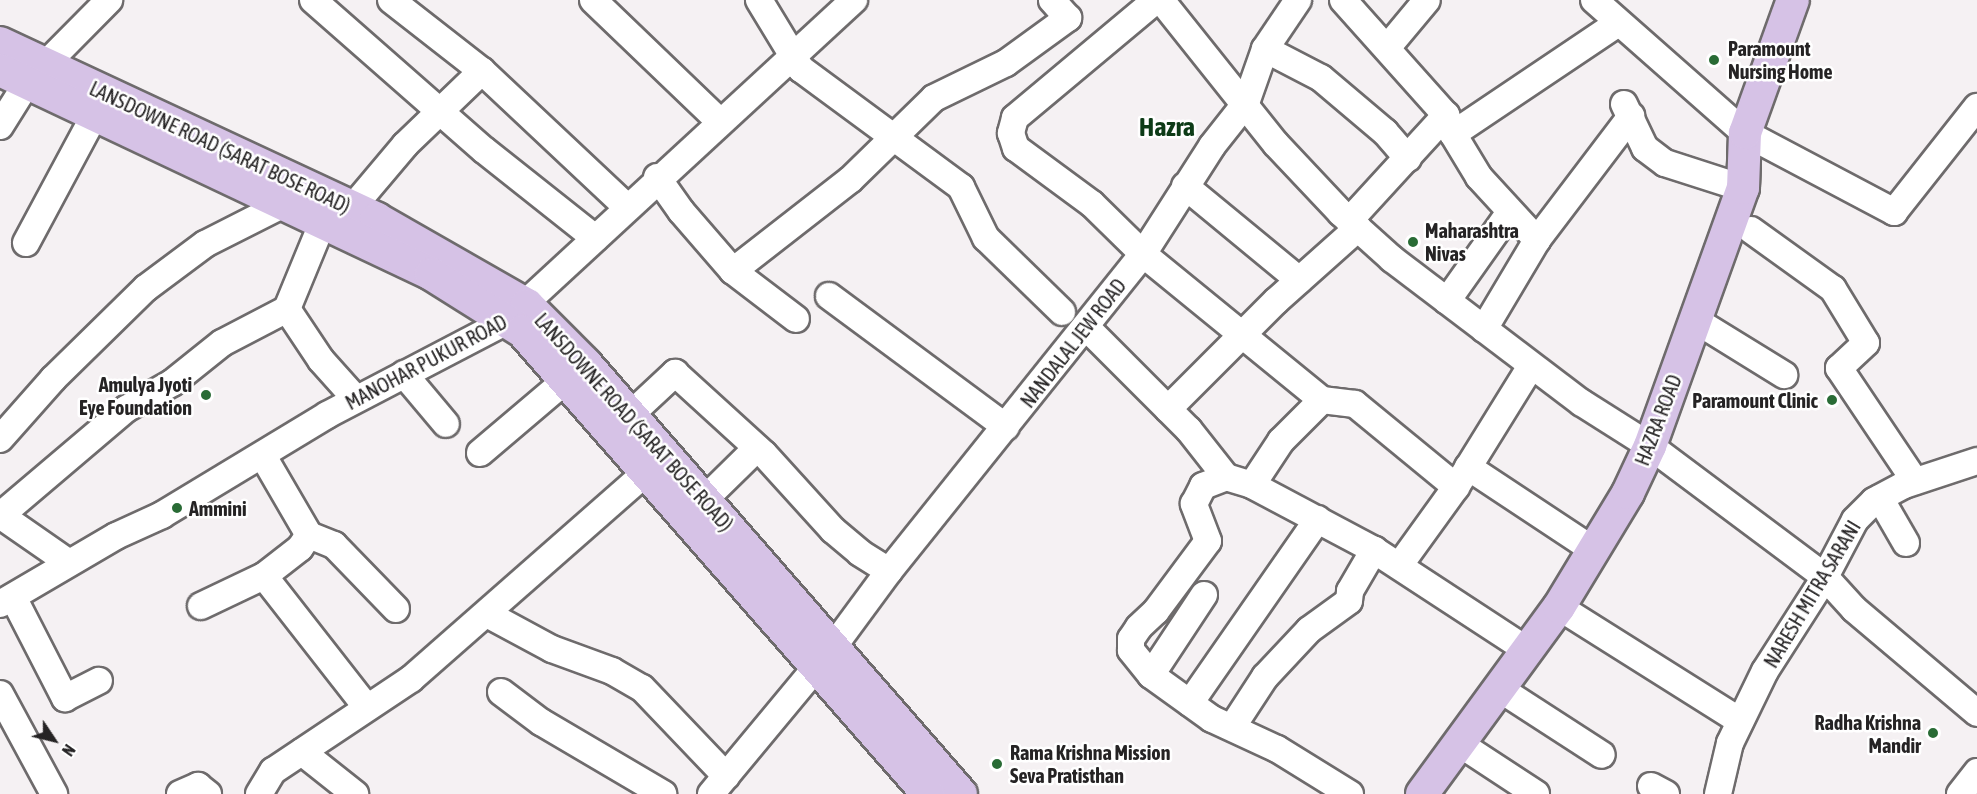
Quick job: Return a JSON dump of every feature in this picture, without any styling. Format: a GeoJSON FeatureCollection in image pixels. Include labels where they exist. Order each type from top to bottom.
{"type":"FeatureCollection","features":[{"type":"Feature","properties":{"kind":"main road","name":"HAZRA ROAD"},"geometry":{"type":"LineString","coordinates":[[1422,794],[1461,744],[1559,607],[1592,549],[1628,493],[1650,446],[1743,188],[1745,134],[1793,0]]}},
{"type":"Feature","properties":{"kind":"main road","name":"LANSDOWNE ROAD (SARAT BOSE ROAD)"},"geometry":{"type":"LineString","coordinates":[[0,43],[24,72],[94,116],[516,313],[522,331],[567,380],[657,463],[704,500],[824,657]]}},
{"type":"Feature","properties":{"kind":"main road","name":"LANSDOWNE ROAD (SARAT BOSE ROAD)"},"geometry":{"type":"LineString","coordinates":[[24,72],[352,208],[516,313],[630,415],[657,463],[824,657],[962,794]]}},
{"type":"Feature","properties":{"kind":"main road"},"geometry":{"type":"LineString","coordinates":[[824,657],[928,794]]}},
{"type":"Feature","properties":{"kind":"street"},"geometry":{"type":"LineString","coordinates":[[0,126],[24,72],[100,14],[109,0]]}},
{"type":"Feature","properties":{"kind":"street"},"geometry":{"type":"LineString","coordinates":[[313,0],[442,112],[595,238]]}},
{"type":"Feature","properties":{"kind":"street"},"geometry":{"type":"LineString","coordinates":[[391,0],[482,71],[627,207]]}},
{"type":"Feature","properties":{"kind":"street"},"geometry":{"type":"LineString","coordinates":[[593,0],[720,122]]}},
{"type":"Feature","properties":{"kind":"street"},"geometry":{"type":"LineString","coordinates":[[759,0],[801,69],[833,96],[897,137],[964,190],[986,238],[1062,312]]}},
{"type":"Feature","properties":{"kind":"street","name":"MANOHAR PUKUR ROAD"},"geometry":{"type":"LineString","coordinates":[[7,601],[69,563],[262,456],[356,399],[516,313],[657,177],[854,0]]}},
{"type":"Feature","properties":{"kind":"street"},"geometry":{"type":"LineString","coordinates":[[733,271],[850,180],[897,137],[934,98],[1006,63],[1068,18],[1052,0]]}},
{"type":"Feature","properties":{"kind":"street"},"geometry":{"type":"LineString","coordinates":[[1156,0],[1015,118],[1011,133],[1016,148],[1032,163],[1092,204],[1143,254],[1246,334],[1322,400],[1354,404],[1462,477],[1592,549]]}},
{"type":"Feature","properties":{"kind":"street"},"geometry":{"type":"LineString","coordinates":[[1161,0],[1276,144],[1353,224],[1531,366],[1650,446],[1825,577],[1854,609],[1977,713]]}},
{"type":"Feature","properties":{"kind":"street","name":"NANDALAL JEW ROAD"},"geometry":{"type":"LineString","coordinates":[[718,785],[824,657],[889,571],[1087,328],[1143,254],[1185,186],[1246,104],[1265,49],[1298,0]]}},
{"type":"Feature","properties":{"kind":"street"},"geometry":{"type":"LineString","coordinates":[[1343,0],[1387,48],[1449,124],[1479,177],[1537,240]]}},
{"type":"Feature","properties":{"kind":"street"},"geometry":{"type":"LineString","coordinates":[[1387,48],[1427,0]]}},
{"type":"Feature","properties":{"kind":"street"},"geometry":{"type":"LineString","coordinates":[[1594,0],[1617,24],[1640,39],[1745,134],[1894,212],[1977,107]]}},
{"type":"Feature","properties":{"kind":"street"},"geometry":{"type":"LineString","coordinates":[[1167,409],[1246,334],[1353,224],[1408,158],[1449,124],[1617,24]]}},
{"type":"Feature","properties":{"kind":"street"},"geometry":{"type":"LineString","coordinates":[[1265,49],[1321,78],[1385,132],[1408,158]]}},
{"type":"Feature","properties":{"kind":"street"},"geometry":{"type":"LineString","coordinates":[[352,208],[405,145],[442,112],[482,71]]}},
{"type":"Feature","properties":{"kind":"street"},"geometry":{"type":"LineString","coordinates":[[1484,329],[1537,240],[1627,108],[1645,148],[1665,163],[1743,188]]}},
{"type":"Feature","properties":{"kind":"street"},"geometry":{"type":"LineString","coordinates":[[26,243],[94,116]]}},
{"type":"Feature","properties":{"kind":"street"},"geometry":{"type":"LineString","coordinates":[[657,177],[681,211],[733,271],[796,319]]}},
{"type":"Feature","properties":{"kind":"street"},"geometry":{"type":"LineString","coordinates":[[1185,186],[1299,280]]}},
{"type":"Feature","properties":{"kind":"street"},"geometry":{"type":"LineString","coordinates":[[0,439],[53,379],[146,288],[205,244],[282,205]]}},
{"type":"Feature","properties":{"kind":"street"},"geometry":{"type":"LineString","coordinates":[[1447,301],[1510,212]]}},
{"type":"Feature","properties":{"kind":"street"},"geometry":{"type":"LineString","coordinates":[[69,563],[1,515],[126,409],[172,383],[222,343],[287,309],[322,224]]}},
{"type":"Feature","properties":{"kind":"street"},"geometry":{"type":"LineString","coordinates":[[1751,230],[1833,289],[1866,343],[1839,368],[1915,481]]}},
{"type":"Feature","properties":{"kind":"street"},"geometry":{"type":"LineString","coordinates":[[829,296],[1006,427]]}},
{"type":"Feature","properties":{"kind":"street"},"geometry":{"type":"LineString","coordinates":[[287,309],[321,360],[356,399]]}},
{"type":"Feature","properties":{"kind":"street"},"geometry":{"type":"LineString","coordinates":[[1695,320],[1784,375]]}},
{"type":"Feature","properties":{"kind":"street"},"geometry":{"type":"LineString","coordinates":[[1087,328],[1167,409],[1226,477],[1252,485],[1374,550],[1527,650]]}},
{"type":"Feature","properties":{"kind":"street"},"geometry":{"type":"LineString","coordinates":[[1399,566],[1462,477],[1531,366]]}},
{"type":"Feature","properties":{"kind":"street"},"geometry":{"type":"LineString","coordinates":[[630,415],[675,373],[757,448],[833,530],[860,554],[889,571]]}},
{"type":"Feature","properties":{"kind":"street"},"geometry":{"type":"LineString","coordinates":[[404,374],[446,424]]}},
{"type":"Feature","properties":{"kind":"street"},"geometry":{"type":"LineString","coordinates":[[480,453],[567,380]]}},
{"type":"Feature","properties":{"kind":"street"},"geometry":{"type":"LineString","coordinates":[[1252,485],[1281,441],[1322,400]]}},
{"type":"Feature","properties":{"kind":"street"},"geometry":{"type":"LineString","coordinates":[[704,500],[757,448]]}},
{"type":"Feature","properties":{"kind":"street"},"geometry":{"type":"LineString","coordinates":[[262,456],[309,535],[334,545],[396,609]]}},
{"type":"Feature","properties":{"kind":"street","name":"NARESH MITRA SARANI"},"geometry":{"type":"LineString","coordinates":[[1718,794],[1730,743],[1765,671],[1825,577],[1855,520],[1880,498],[1915,481],[1977,461]]}},
{"type":"Feature","properties":{"kind":"street"},"geometry":{"type":"LineString","coordinates":[[259,794],[273,771],[411,679],[657,463]]}},
{"type":"Feature","properties":{"kind":"street"},"geometry":{"type":"LineString","coordinates":[[1226,477],[1203,486],[1194,504],[1208,541],[1131,639],[1131,650],[1150,675],[1212,719],[1233,726],[1350,794]]}},
{"type":"Feature","properties":{"kind":"street"},"geometry":{"type":"LineString","coordinates":[[1880,498],[1906,543]]}},
{"type":"Feature","properties":{"kind":"street"},"geometry":{"type":"LineString","coordinates":[[1190,703],[1318,519]]}},
{"type":"Feature","properties":{"kind":"street"},"geometry":{"type":"LineString","coordinates":[[201,606],[264,576],[300,548],[309,535]]}},
{"type":"Feature","properties":{"kind":"street"},"geometry":{"type":"LineString","coordinates":[[1233,726],[1265,677],[1309,630],[1349,601],[1350,591],[1374,550]]}},
{"type":"Feature","properties":{"kind":"street"},"geometry":{"type":"LineString","coordinates":[[264,576],[367,708]]}},
{"type":"Feature","properties":{"kind":"street"},"geometry":{"type":"LineString","coordinates":[[1150,675],[1204,595]]}},
{"type":"Feature","properties":{"kind":"street"},"geometry":{"type":"LineString","coordinates":[[7,601],[65,698],[99,681]]}},
{"type":"Feature","properties":{"kind":"street"},"geometry":{"type":"LineString","coordinates":[[1559,607],[1740,722]]}},
{"type":"Feature","properties":{"kind":"street"},"geometry":{"type":"LineString","coordinates":[[487,614],[552,649],[612,671],[642,688],[718,785]]}},
{"type":"Feature","properties":{"kind":"street"},"geometry":{"type":"LineString","coordinates":[[1500,689],[1602,755]]}},
{"type":"Feature","properties":{"kind":"street"},"geometry":{"type":"LineString","coordinates":[[501,692],[541,722],[663,794]]}},
{"type":"Feature","properties":{"kind":"street"},"geometry":{"type":"LineString","coordinates":[[0,694],[54,794]]}},
{"type":"Feature","properties":{"kind":"street"},"geometry":{"type":"LineString","coordinates":[[1461,744],[1536,794]]}},
{"type":"Feature","properties":{"kind":"street"},"geometry":{"type":"LineString","coordinates":[[302,752],[355,794]]}},
{"type":"Feature","properties":{"kind":"street"},"geometry":{"type":"LineString","coordinates":[[1959,794],[1977,772]]}},
{"type":"Feature","properties":{"kind":"street"},"geometry":{"type":"LineString","coordinates":[[180,794],[198,786],[208,794]]}},
{"type":"Feature","properties":{"kind":"place","name":"Paramount Nursing Home"},"geometry":{"type":"Point","coordinates":[1714,60]}},
{"type":"Feature","properties":{"kind":"place","name":"Maharashtra Nivas"},"geometry":{"type":"Point","coordinates":[1413,242]}},
{"type":"Feature","properties":{"kind":"place","name":"Amulya Jyoti Eye Foundation"},"geometry":{"type":"Point","coordinates":[206,395]}},
{"type":"Feature","properties":{"kind":"place","name":"Paramount Clinic"},"geometry":{"type":"Point","coordinates":[1832,400]}},
{"type":"Feature","properties":{"kind":"place","name":"Ammini"},"geometry":{"type":"Point","coordinates":[177,508]}},
{"type":"Feature","properties":{"kind":"place","name":"Radha Krishna Mandir"},"geometry":{"type":"Point","coordinates":[1933,733]}},
{"type":"Feature","properties":{"kind":"place","name":"Rama Krishna Mission Seva Pratisthan"},"geometry":{"type":"Point","coordinates":[997,764]}},
{"type":"Feature","properties":{"kind":"district","name":"Hazra"},"geometry":{"type":"Point","coordinates":[1167,128]}}]}
